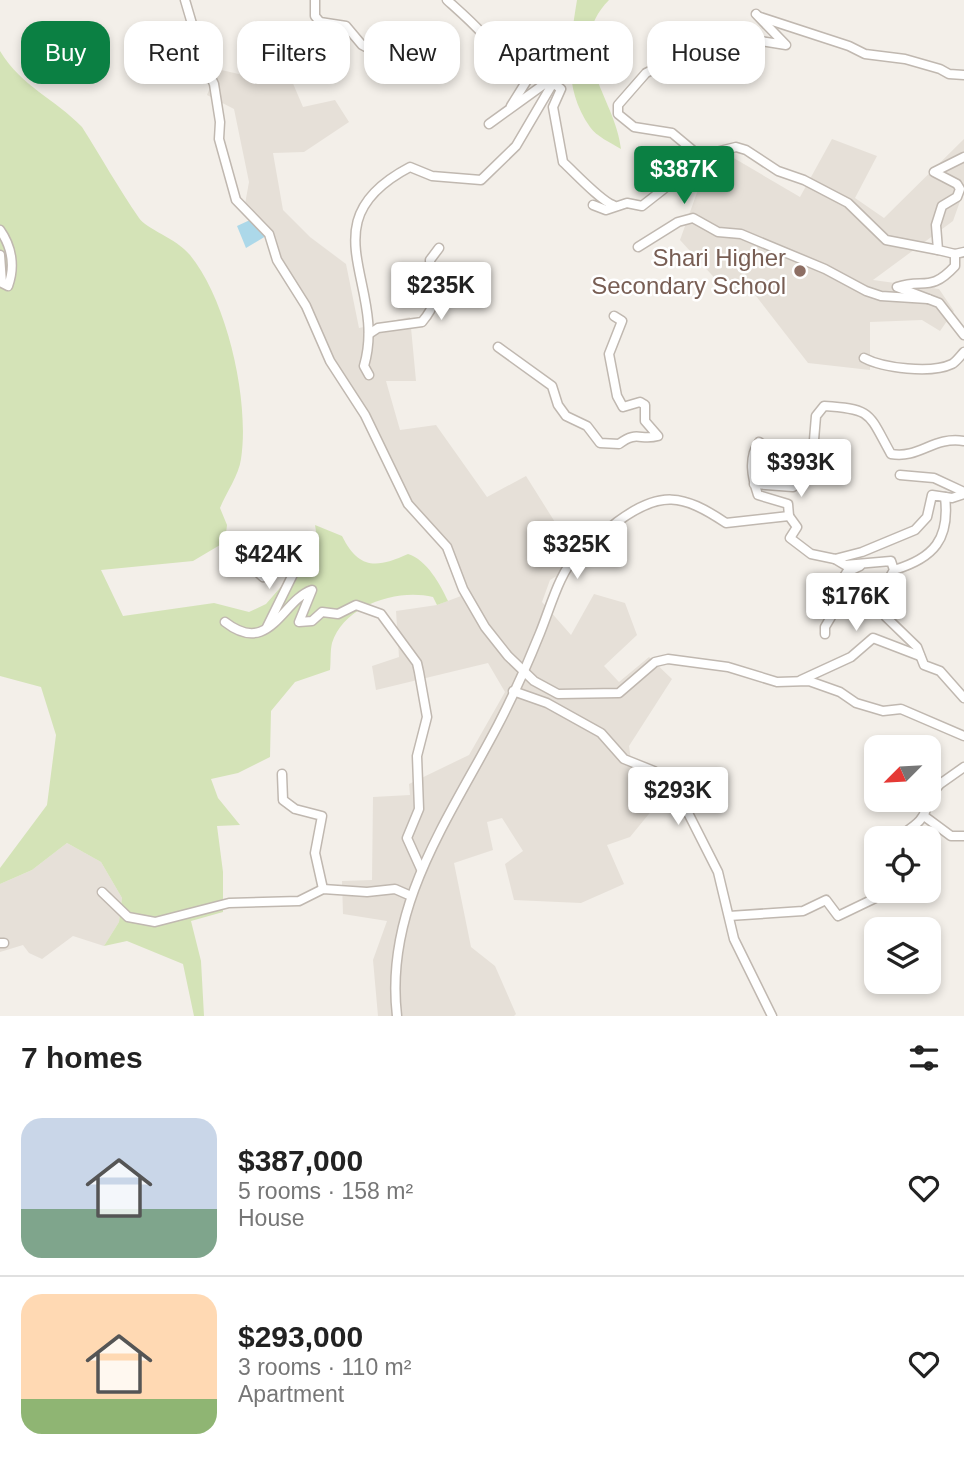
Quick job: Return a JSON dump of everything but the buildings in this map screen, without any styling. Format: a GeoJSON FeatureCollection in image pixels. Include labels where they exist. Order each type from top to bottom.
{"type":"FeatureCollection","features":[{"type":"Feature","properties":{"kind":"street"},"geometry":{"type":"LineString","coordinates":[[185,0],[203,61],[214,83],[220,122],[219,139],[236,200],[270,234],[277,260],[306,306],[330,361],[386,456],[408,504],[447,547],[473,607],[497,642],[534,681],[558,694],[619,693],[655,662],[668,659],[728,667],[777,682],[809,681],[840,692],[856,703],[883,711],[901,709],[964,736]]}},
{"type":"Feature","properties":{"kind":"street"},"geometry":{"type":"LineString","coordinates":[[315,0],[315,16],[320,22],[346,26],[364,46]]}},
{"type":"Feature","properties":{"kind":"street"},"geometry":{"type":"LineString","coordinates":[[447,0],[480,32],[501,58],[504,69],[514,66],[548,35],[539,61],[511,107]]}},
{"type":"Feature","properties":{"kind":"street"},"geometry":{"type":"LineString","coordinates":[[696,153],[672,133],[635,127],[618,114],[618,106],[646,73],[674,58],[665,44],[668,36],[689,33],[714,41],[747,39],[786,45],[756,14],[865,54],[905,59],[949,74],[964,75]]}},
{"type":"Feature","properties":{"kind":"street"},"geometry":{"type":"LineString","coordinates":[[489,124],[548,84]]}},
{"type":"Feature","properties":{"kind":"street"},"geometry":{"type":"LineString","coordinates":[[369,374],[364,366],[369,334],[365,291],[354,255],[358,216],[393,176],[410,167],[432,176],[481,180],[516,146],[552,84]]}},
{"type":"Feature","properties":{"kind":"street"},"geometry":{"type":"LineString","coordinates":[[554,84],[561,89],[553,107],[563,162],[583,178],[604,202],[642,206],[656,198],[679,177],[659,183],[652,181],[660,166],[678,154],[708,154],[736,148],[746,150],[778,171],[804,180],[848,203],[886,240],[960,253],[955,266],[944,278],[925,285],[906,284],[897,287],[939,303],[964,335]]}},
{"type":"Feature","properties":{"kind":"street"},"geometry":{"type":"LineString","coordinates":[[937,250],[939,211],[957,197],[960,188],[934,172],[964,157]]}},
{"type":"Feature","properties":{"kind":"street"},"geometry":{"type":"LineString","coordinates":[[593,205],[606,210],[613,205]]}},
{"type":"Feature","properties":{"kind":"street"},"geometry":{"type":"LineString","coordinates":[[638,247],[678,222],[693,218],[718,232],[741,234],[866,291],[881,296],[928,299]]}},
{"type":"Feature","properties":{"kind":"street"},"geometry":{"type":"LineString","coordinates":[[0,230],[9,245],[13,265],[8,286],[2,283],[0,256]]}},
{"type":"Feature","properties":{"kind":"street"},"geometry":{"type":"LineString","coordinates":[[369,334],[378,328],[422,322],[430,313],[436,295],[430,260],[439,248]]}},
{"type":"Feature","properties":{"kind":"street"},"geometry":{"type":"LineString","coordinates":[[498,347],[552,386],[558,405],[566,416],[587,426],[600,443],[619,444],[630,436],[639,435],[653,438],[658,436],[645,421],[645,405],[640,402],[623,407],[617,397],[609,354],[622,321],[614,316]]}},
{"type":"Feature","properties":{"kind":"street"},"geometry":{"type":"LineString","coordinates":[[864,358],[880,366],[927,367],[953,364],[964,352]]}},
{"type":"Feature","properties":{"kind":"street"},"geometry":{"type":"LineString","coordinates":[[754,484],[793,487],[813,474],[816,416],[824,406],[855,408],[868,413],[891,454],[905,456],[948,438],[964,441]]}},
{"type":"Feature","properties":{"kind":"street"},"geometry":{"type":"LineString","coordinates":[[812,464],[796,465],[759,442],[751,463],[758,495],[788,504],[789,516],[797,527],[790,538],[811,554],[835,559],[845,565],[891,561],[894,569]]}},
{"type":"Feature","properties":{"kind":"street"},"geometry":{"type":"LineString","coordinates":[[900,475],[934,478],[964,493]]}},
{"type":"Feature","properties":{"kind":"street"},"geometry":{"type":"LineString","coordinates":[[835,559],[915,530],[927,517],[932,495],[945,497],[964,493]]}},
{"type":"Feature","properties":{"kind":"street"},"geometry":{"type":"LineString","coordinates":[[397,1016],[394,993],[411,896],[431,843],[499,723],[561,579],[579,552],[639,505],[663,497],[700,505],[726,523],[789,516]]}},
{"type":"Feature","properties":{"kind":"street"},"geometry":{"type":"LineString","coordinates":[[945,497],[946,529],[933,549],[916,563],[894,569],[876,601],[886,617],[917,647],[924,665],[940,671],[964,698]]}},
{"type":"Feature","properties":{"kind":"street"},"geometry":{"type":"LineString","coordinates":[[252,567],[263,577],[288,558],[300,560],[267,628]]}},
{"type":"Feature","properties":{"kind":"street"},"geometry":{"type":"LineString","coordinates":[[825,634],[825,627],[835,610],[836,589],[847,572],[873,562]]}},
{"type":"Feature","properties":{"kind":"street"},"geometry":{"type":"LineString","coordinates":[[825,589],[836,589]]}},
{"type":"Feature","properties":{"kind":"street"},"geometry":{"type":"LineString","coordinates":[[225,622],[237,632],[250,634],[267,628],[285,616],[302,593],[312,590],[299,622],[312,621],[322,612],[338,614],[356,605],[381,614],[416,663],[427,717],[417,756],[419,809],[407,838],[421,869]]}},
{"type":"Feature","properties":{"kind":"street"},"geometry":{"type":"LineString","coordinates":[[798,681],[851,657],[873,638],[919,656]]}},
{"type":"Feature","properties":{"kind":"street"},"geometry":{"type":"LineString","coordinates":[[513,691],[547,703],[601,733],[624,759],[654,771],[682,801],[718,872],[734,939],[772,1016]]}},
{"type":"Feature","properties":{"kind":"street"},"geometry":{"type":"LineString","coordinates":[[942,783],[964,767]]}},
{"type":"Feature","properties":{"kind":"street"},"geometry":{"type":"LineString","coordinates":[[282,774],[283,800],[295,809],[322,816],[315,853],[323,889]]}},
{"type":"Feature","properties":{"kind":"street"},"geometry":{"type":"LineString","coordinates":[[912,826],[925,812]]}},
{"type":"Feature","properties":{"kind":"street"},"geometry":{"type":"LineString","coordinates":[[924,816],[951,836],[964,836]]}},
{"type":"Feature","properties":{"kind":"street"},"geometry":{"type":"LineString","coordinates":[[102,892],[128,917],[155,922],[229,903],[299,901],[323,889],[367,892],[395,889],[411,896]]}},
{"type":"Feature","properties":{"kind":"street"},"geometry":{"type":"LineString","coordinates":[[729,916],[803,911],[826,900],[838,916],[865,903]]}},
{"type":"Feature","properties":{"kind":"shaded area"},"geometry":{"type":"Polygon","coordinates":[[[223,70],[237,74],[237,84],[293,84],[303,107],[335,100],[349,122],[304,152],[273,153],[283,210],[310,237],[346,264],[359,328],[410,317],[416,381],[386,381],[400,430],[436,425],[487,497],[526,476],[580,562],[550,580],[542,602],[571,635],[594,594],[625,603],[637,635],[604,666],[619,682],[649,657],[672,679],[629,746],[633,775],[662,798],[630,837],[607,845],[624,884],[581,903],[514,900],[505,864],[523,851],[502,818],[487,822],[493,850],[454,863],[471,947],[495,966],[516,1014],[514,1016],[378,1016],[373,960],[387,921],[343,914],[342,881],[372,880],[373,797],[410,795],[409,784],[469,755],[505,692],[488,663],[376,690],[372,666],[399,657],[396,611],[437,605],[461,596],[440,545],[413,516],[385,449],[326,356],[287,282],[276,247],[245,204],[249,182],[234,109],[207,95],[211,84],[223,84],[223,70]]]}},
{"type":"Feature","properties":{"kind":"shaded area"},"geometry":{"type":"Polygon","coordinates":[[[832,139],[877,156],[855,198],[884,218],[964,139],[964,190],[953,221],[873,280],[939,289],[954,311],[940,331],[922,320],[870,322],[870,370],[808,363],[749,287],[731,296],[680,240],[700,184],[694,164],[732,157],[800,197],[832,139]]]}},
{"type":"Feature","properties":{"kind":"shaded area"},"geometry":{"type":"Polygon","coordinates":[[[67,843],[101,862],[122,898],[119,922],[104,946],[73,936],[42,959],[29,953],[23,945],[0,952],[0,884],[32,870],[67,843]]]}},
{"type":"Feature","properties":{"kind":"green space"},"geometry":{"type":"Polygon","coordinates":[[[577,0],[609,0],[595,21],[574,21],[577,0]]]}},
{"type":"Feature","properties":{"kind":"green space"},"geometry":{"type":"Polygon","coordinates":[[[0,51],[21,77],[21,84],[29,84],[82,127],[139,218],[190,255],[215,298],[233,352],[239,381],[243,435],[240,465],[220,508],[227,525],[225,542],[193,561],[101,570],[123,616],[214,603],[249,612],[266,604],[318,544],[315,525],[342,536],[355,555],[370,563],[387,562],[408,554],[415,557],[432,573],[448,601],[437,605],[433,597],[404,595],[374,602],[360,609],[338,630],[332,643],[330,670],[295,682],[271,711],[270,757],[238,773],[211,779],[218,798],[240,825],[217,826],[223,872],[223,912],[191,921],[201,961],[204,1016],[194,1016],[183,964],[127,941],[104,946],[119,922],[122,898],[101,862],[67,843],[32,870],[0,884],[0,868],[47,805],[56,735],[41,687],[0,676],[0,51]]]}},
{"type":"Feature","properties":{"kind":"green space"},"geometry":{"type":"Polygon","coordinates":[[[573,84],[599,84],[617,130],[621,149],[593,130],[581,112],[573,84]]]}},
{"type":"Feature","properties":{"kind":"water"},"geometry":{"type":"Polygon","coordinates":[[[250,220],[266,236],[246,248],[237,226],[250,220]]]}},
{"type":"Feature","properties":{"kind":"place","name":"Shari Higher Secondary School"},"geometry":{"type":"Point","coordinates":[800,271]}}]}
